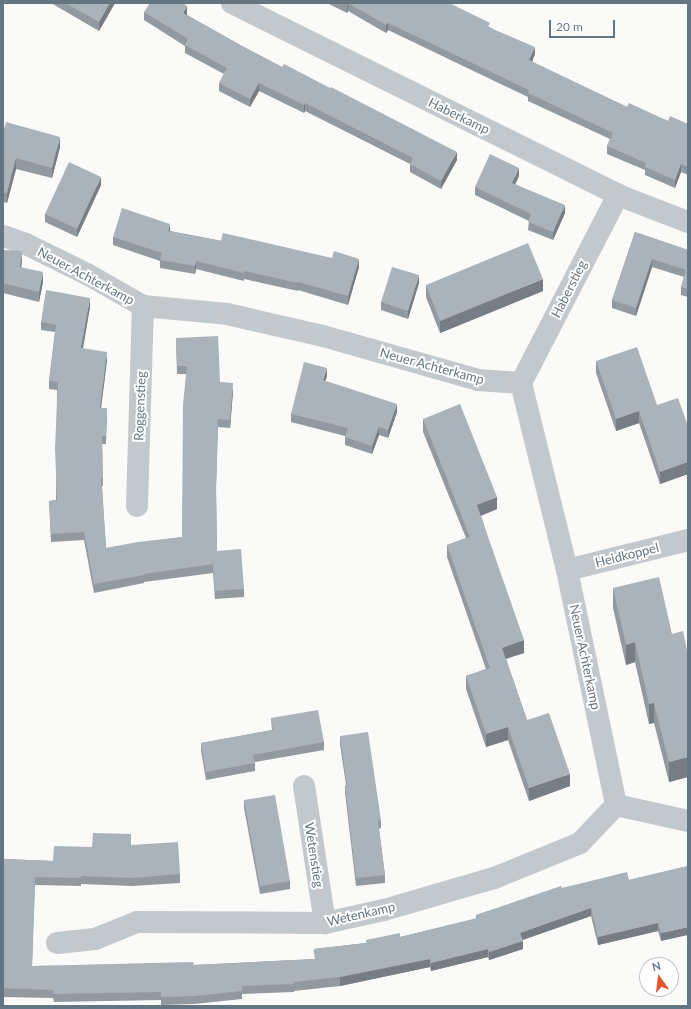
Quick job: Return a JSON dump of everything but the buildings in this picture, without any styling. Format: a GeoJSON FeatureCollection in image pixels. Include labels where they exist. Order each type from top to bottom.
{"type":"FeatureCollection","features":[{"type":"Feature","properties":{"kind":"street","name":"Haberkamp"},"geometry":{"type":"LineString","coordinates":[[232,3],[618,195],[688,222]]}},
{"type":"Feature","properties":{"kind":"street","name":"Haberstieg"},"geometry":{"type":"LineString","coordinates":[[520,383],[618,195]]}},
{"type":"Feature","properties":{"kind":"street","name":"Neuer Achterkamp"},"geometry":{"type":"LineString","coordinates":[[3,236],[26,244],[87,274],[143,306],[227,314],[323,336],[478,380],[520,383],[566,570],[616,805]]}},
{"type":"Feature","properties":{"kind":"street","name":"Roggenstieg"},"geometry":{"type":"LineString","coordinates":[[137,506],[143,306]]}},
{"type":"Feature","properties":{"kind":"street","name":"Heidkoppel"},"geometry":{"type":"LineString","coordinates":[[566,570],[688,540]]}},
{"type":"Feature","properties":{"kind":"street","name":"Wetenstieg"},"geometry":{"type":"LineString","coordinates":[[304,786],[325,923]]}},
{"type":"Feature","properties":{"kind":"street"},"geometry":{"type":"LineString","coordinates":[[616,805],[688,821]]}},
{"type":"Feature","properties":{"kind":"street","name":"Wetenkamp"},"geometry":{"type":"LineString","coordinates":[[57,943],[95,940],[137,922],[325,923],[384,910],[494,878],[580,843],[616,805]]}}]}
